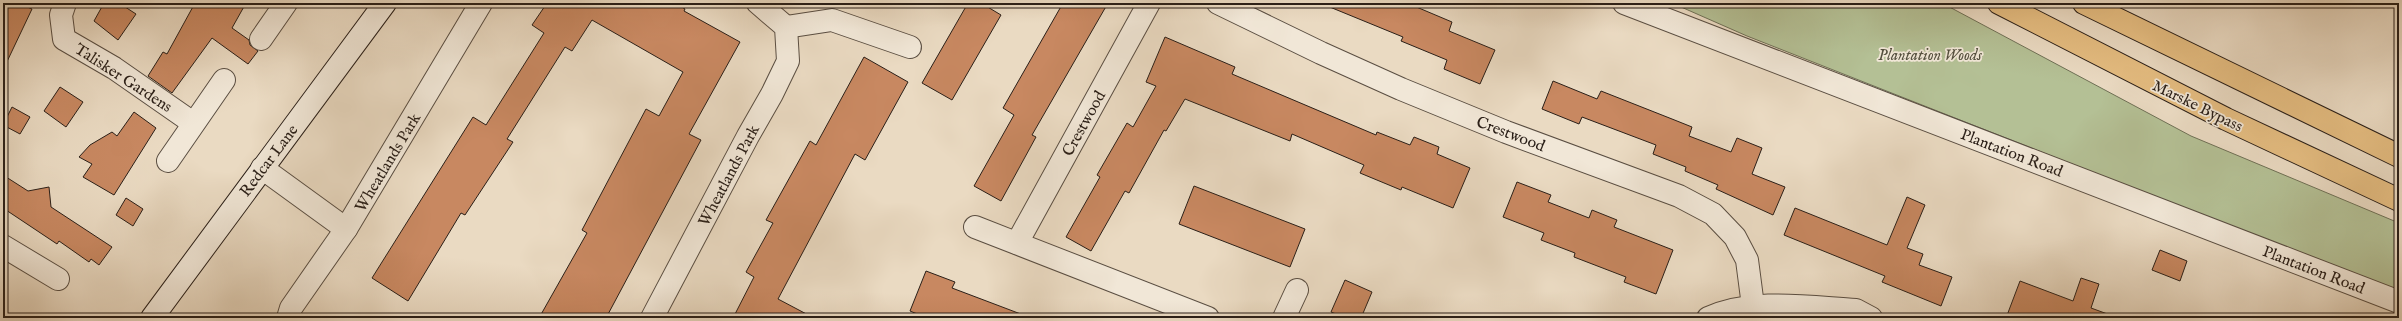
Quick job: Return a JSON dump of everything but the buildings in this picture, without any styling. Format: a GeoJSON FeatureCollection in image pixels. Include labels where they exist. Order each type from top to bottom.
{"type":"FeatureCollection","features":[{"type":"Feature","properties":{"kind":"main road","name":"Marske Bypass"},"geometry":{"type":"LineString","coordinates":[[1999,3],[2219,116],[2399,200]]}},
{"type":"Feature","properties":{"kind":"main road"},"geometry":{"type":"LineString","coordinates":[[2084,3],[2399,156]]}},
{"type":"Feature","properties":{"kind":"street","name":"Talisker Gardens"},"geometry":{"type":"LineString","coordinates":[[65,3],[61,15],[64,39],[114,68],[193,123]]}},
{"type":"Feature","properties":{"kind":"street"},"geometry":{"type":"LineString","coordinates":[[261,39],[286,3]]}},
{"type":"Feature","properties":{"kind":"street","name":"Redcar Lane"},"geometry":{"type":"LineString","coordinates":[[152,318],[386,3]]}},
{"type":"Feature","properties":{"kind":"street","name":"Wheatlands Park"},"geometry":{"type":"LineString","coordinates":[[288,318],[291,308],[346,229],[482,3]]}},
{"type":"Feature","properties":{"kind":"street"},"geometry":{"type":"LineString","coordinates":[[758,3],[786,27],[832,20],[910,47]]}},
{"type":"Feature","properties":{"kind":"street","name":"Crestwood"},"geometry":{"type":"LineString","coordinates":[[1017,243],[1149,3]]}},
{"type":"Feature","properties":{"kind":"street","name":"Crestwood"},"geometry":{"type":"LineString","coordinates":[[1218,3],[1321,53],[1401,89],[1506,132],[1679,196],[1713,214],[1735,237],[1747,260],[1753,306]]}},
{"type":"Feature","properties":{"kind":"street","name":"Plantation Road"},"geometry":{"type":"LineString","coordinates":[[1624,3],[2399,302]]}},
{"type":"Feature","properties":{"kind":"street","name":"Wheatlands Park"},"geometry":{"type":"LineString","coordinates":[[652,318],[748,136],[772,94],[788,61],[786,27]]}},
{"type":"Feature","properties":{"kind":"street"},"geometry":{"type":"LineString","coordinates":[[168,161],[224,80]]}},
{"type":"Feature","properties":{"kind":"street"},"geometry":{"type":"LineString","coordinates":[[262,168],[346,229]]}},
{"type":"Feature","properties":{"kind":"street"},"geometry":{"type":"LineString","coordinates":[[975,227],[1208,318]]}},
{"type":"Feature","properties":{"kind":"street"},"geometry":{"type":"LineString","coordinates":[[3,246],[58,279]]}},
{"type":"Feature","properties":{"kind":"street"},"geometry":{"type":"LineString","coordinates":[[1284,318],[1297,290]]}},
{"type":"Feature","properties":{"kind":"street"},"geometry":{"type":"LineString","coordinates":[[1708,318],[1721,312],[1753,306],[1856,310],[1872,318]]}},
{"type":"Feature","properties":{"kind":"green space","name":"Plantation Woods"},"geometry":{"type":"Polygon","coordinates":[[[1672,3],[1942,3],[2191,136],[2399,223],[2399,293],[1747,36],[1672,3]]]}}]}
